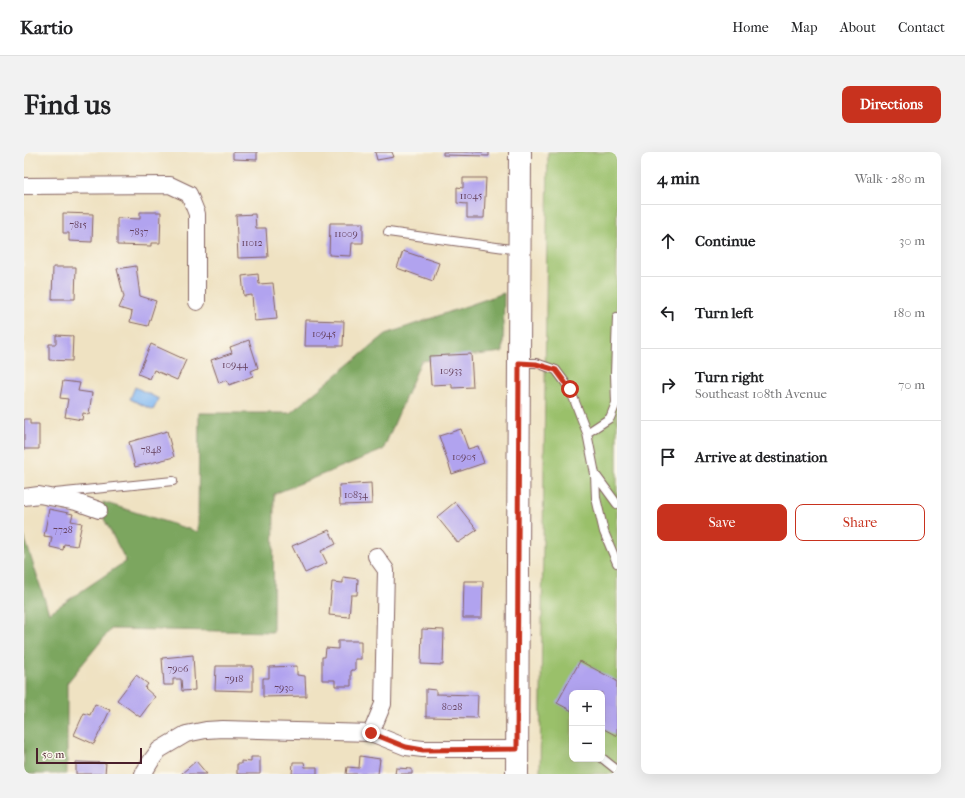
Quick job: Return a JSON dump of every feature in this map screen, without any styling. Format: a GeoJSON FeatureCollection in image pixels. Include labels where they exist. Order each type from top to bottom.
{"type":"FeatureCollection","features":[{"type":"Feature","properties":{"kind":"street"},"geometry":{"type":"LineString","coordinates":[[517,774],[520,152]]}},
{"type":"Feature","properties":{"kind":"street"},"geometry":{"type":"LineString","coordinates":[[24,186],[170,185],[189,194],[197,214],[197,302]]}},
{"type":"Feature","properties":{"kind":"street"},"geometry":{"type":"LineString","coordinates":[[31,496],[76,502],[99,510]]}},
{"type":"Feature","properties":{"kind":"street"},"geometry":{"type":"LineString","coordinates":[[371,733],[383,704],[386,570],[376,556]]}},
{"type":"Feature","properties":{"kind":"street"},"geometry":{"type":"LineString","coordinates":[[143,774],[159,750],[186,734],[206,730],[223,729],[371,733],[406,747],[423,750],[517,749]]}},
{"type":"Feature","properties":{"kind":"lane"},"geometry":{"type":"LineString","coordinates":[[388,232],[519,250]]}},
{"type":"Feature","properties":{"kind":"lane"},"geometry":{"type":"LineString","coordinates":[[586,433],[610,418],[616,403],[615,374],[617,317]]}},
{"type":"Feature","properties":{"kind":"lane"},"geometry":{"type":"LineString","coordinates":[[519,363],[536,364],[556,370],[570,389],[586,433],[594,474],[596,498],[604,532],[617,563]]}},
{"type":"Feature","properties":{"kind":"lane"},"geometry":{"type":"LineString","coordinates":[[594,474],[617,504]]}},
{"type":"Feature","properties":{"kind":"lane"},"geometry":{"type":"LineString","coordinates":[[31,496],[173,481]]}},
{"type":"Feature","properties":{"kind":"lane"},"geometry":{"type":"LineString","coordinates":[[605,760],[617,770]]}},
{"type":"Feature","properties":{"kind":"green space"},"geometry":{"type":"Polygon","coordinates":[[[548,152],[617,152],[617,774],[540,774],[548,152]]]}},
{"type":"Feature","properties":{"kind":"green space"},"geometry":{"type":"Polygon","coordinates":[[[504,293],[503,352],[421,361],[383,450],[274,494],[273,632],[111,629],[67,683],[67,774],[24,774],[24,536],[49,613],[126,561],[102,515],[103,502],[198,532],[199,413],[290,413],[386,334],[504,293]]]}},
{"type":"Feature","properties":{"kind":"water"},"geometry":{"type":"Polygon","coordinates":[[[135,387],[159,399],[153,410],[130,399],[135,387]]]}},
{"type":"Feature","properties":{"kind":"building"},"geometry":{"type":"Polygon","coordinates":[[[233,152],[257,152],[257,160],[233,159],[233,152]]]}},
{"type":"Feature","properties":{"kind":"building"},"geometry":{"type":"Polygon","coordinates":[[[375,152],[392,152],[394,157],[377,160],[375,152]]]}},
{"type":"Feature","properties":{"kind":"building"},"geometry":{"type":"Polygon","coordinates":[[[443,152],[489,152],[489,156],[443,155],[443,152]]]}},
{"type":"Feature","properties":{"kind":"building"},"geometry":{"type":"Polygon","coordinates":[[[463,178],[486,178],[484,218],[467,218],[467,204],[457,203],[457,187],[463,188],[463,178]]]}},
{"type":"Feature","properties":{"kind":"building"},"geometry":{"type":"Polygon","coordinates":[[[140,212],[161,212],[160,243],[151,243],[151,246],[117,245],[117,218],[140,219],[140,212]]]}},
{"type":"Feature","properties":{"kind":"building"},"geometry":{"type":"Polygon","coordinates":[[[63,213],[93,214],[92,242],[69,241],[69,233],[63,233],[63,213]]]}},
{"type":"Feature","properties":{"kind":"building"},"geometry":{"type":"Polygon","coordinates":[[[255,214],[256,228],[266,228],[268,257],[238,258],[236,215],[255,214]]]}},
{"type":"Feature","properties":{"kind":"building"},"geometry":{"type":"Polygon","coordinates":[[[330,223],[363,223],[363,243],[352,243],[351,256],[329,255],[330,223]]]}},
{"type":"Feature","properties":{"kind":"building"},"geometry":{"type":"Polygon","coordinates":[[[403,251],[439,263],[433,281],[397,268],[403,251]]]}},
{"type":"Feature","properties":{"kind":"building"},"geometry":{"type":"Polygon","coordinates":[[[136,266],[140,296],[156,301],[148,326],[130,322],[132,312],[119,308],[124,297],[117,269],[136,266]]]}},
{"type":"Feature","properties":{"kind":"building"},"geometry":{"type":"Polygon","coordinates":[[[53,267],[76,267],[75,299],[52,299],[53,267]]]}},
{"type":"Feature","properties":{"kind":"building"},"geometry":{"type":"Polygon","coordinates":[[[258,274],[259,284],[273,283],[277,319],[254,321],[252,295],[244,296],[242,276],[258,274]]]}},
{"type":"Feature","properties":{"kind":"building"},"geometry":{"type":"Polygon","coordinates":[[[306,320],[344,321],[343,346],[305,346],[306,320]]]}},
{"type":"Feature","properties":{"kind":"building"},"geometry":{"type":"Polygon","coordinates":[[[56,335],[73,336],[72,361],[49,360],[49,344],[56,344],[56,335]]]}},
{"type":"Feature","properties":{"kind":"building"},"geometry":{"type":"Polygon","coordinates":[[[249,340],[258,368],[251,371],[253,376],[229,385],[227,380],[219,383],[211,360],[232,353],[230,347],[249,340]]]}},
{"type":"Feature","properties":{"kind":"building"},"geometry":{"type":"Polygon","coordinates":[[[151,344],[186,360],[177,380],[154,370],[150,379],[138,374],[151,344]]]}},
{"type":"Feature","properties":{"kind":"building"},"geometry":{"type":"Polygon","coordinates":[[[471,354],[473,387],[452,388],[452,384],[431,385],[429,356],[471,354]]]}},
{"type":"Feature","properties":{"kind":"building"},"geometry":{"type":"Polygon","coordinates":[[[63,381],[80,383],[78,391],[92,393],[89,414],[83,413],[82,420],[65,417],[68,399],[60,398],[63,381]]]}},
{"type":"Feature","properties":{"kind":"building"},"geometry":{"type":"Polygon","coordinates":[[[24,419],[30,419],[30,424],[39,424],[39,449],[24,449],[24,419]]]}},
{"type":"Feature","properties":{"kind":"building"},"geometry":{"type":"Polygon","coordinates":[[[461,429],[468,449],[478,446],[484,463],[452,474],[439,436],[461,429]]]}},
{"type":"Feature","properties":{"kind":"building"},"geometry":{"type":"Polygon","coordinates":[[[167,431],[174,457],[135,467],[129,442],[167,431]]]}},
{"type":"Feature","properties":{"kind":"building"},"geometry":{"type":"Polygon","coordinates":[[[371,483],[372,504],[340,505],[339,485],[371,483]]]}},
{"type":"Feature","properties":{"kind":"building"},"geometry":{"type":"Polygon","coordinates":[[[455,502],[477,530],[458,543],[437,517],[455,502]]]}},
{"type":"Feature","properties":{"kind":"building"},"geometry":{"type":"Polygon","coordinates":[[[49,509],[73,514],[71,521],[82,523],[77,546],[64,544],[63,550],[50,547],[52,537],[44,536],[49,509]]]}},
{"type":"Feature","properties":{"kind":"building"},"geometry":{"type":"Polygon","coordinates":[[[329,530],[336,544],[321,551],[327,563],[305,573],[292,546],[329,530]]]}},
{"type":"Feature","properties":{"kind":"building"},"geometry":{"type":"Polygon","coordinates":[[[343,577],[358,579],[357,595],[351,595],[349,617],[329,615],[332,582],[343,583],[343,577]]]}},
{"type":"Feature","properties":{"kind":"building"},"geometry":{"type":"Polygon","coordinates":[[[464,581],[483,581],[482,618],[463,618],[464,581]]]}},
{"type":"Feature","properties":{"kind":"building"},"geometry":{"type":"Polygon","coordinates":[[[422,629],[444,630],[443,665],[421,664],[422,629]]]}},
{"type":"Feature","properties":{"kind":"building"},"geometry":{"type":"Polygon","coordinates":[[[338,641],[361,641],[361,659],[355,659],[355,670],[351,670],[351,686],[335,686],[335,680],[322,680],[322,657],[325,657],[326,648],[338,649],[338,641]]]}},
{"type":"Feature","properties":{"kind":"building"},"geometry":{"type":"Polygon","coordinates":[[[193,655],[195,690],[182,691],[181,679],[173,679],[173,685],[164,685],[162,658],[193,655]]]}},
{"type":"Feature","properties":{"kind":"building"},"geometry":{"type":"Polygon","coordinates":[[[580,661],[617,681],[617,736],[605,730],[605,690],[569,690],[569,709],[557,703],[580,661]]]}},
{"type":"Feature","properties":{"kind":"building"},"geometry":{"type":"Polygon","coordinates":[[[216,666],[253,666],[253,691],[215,690],[216,666]]]}},
{"type":"Feature","properties":{"kind":"building"},"geometry":{"type":"Polygon","coordinates":[[[297,666],[297,675],[305,676],[306,696],[263,697],[263,678],[269,678],[269,667],[297,666]]]}},
{"type":"Feature","properties":{"kind":"building"},"geometry":{"type":"Polygon","coordinates":[[[136,675],[148,684],[145,688],[155,697],[140,717],[117,700],[136,675]]]}},
{"type":"Feature","properties":{"kind":"building"},"geometry":{"type":"Polygon","coordinates":[[[426,689],[436,690],[436,694],[478,695],[477,718],[426,717],[426,689]]]}},
{"type":"Feature","properties":{"kind":"building"},"geometry":{"type":"Polygon","coordinates":[[[95,704],[110,710],[94,744],[74,735],[84,713],[90,715],[95,704]]]}},
{"type":"Feature","properties":{"kind":"building"},"geometry":{"type":"Polygon","coordinates":[[[360,756],[380,759],[378,774],[346,774],[347,767],[359,768],[360,756]]]}},
{"type":"Feature","properties":{"kind":"building"},"geometry":{"type":"Polygon","coordinates":[[[251,757],[260,757],[260,774],[237,774],[237,764],[241,764],[241,761],[251,762],[251,757]]]}},
{"type":"Feature","properties":{"kind":"building"},"geometry":{"type":"Polygon","coordinates":[[[196,761],[207,774],[181,774],[196,761]]]}},
{"type":"Feature","properties":{"kind":"building"},"geometry":{"type":"Polygon","coordinates":[[[76,762],[106,763],[105,774],[76,774],[76,762]]]}},
{"type":"Feature","properties":{"kind":"building"},"geometry":{"type":"Polygon","coordinates":[[[293,762],[304,762],[305,767],[317,767],[317,774],[292,774],[293,762]]]}},
{"type":"Feature","properties":{"kind":"building"},"geometry":{"type":"Polygon","coordinates":[[[396,768],[412,769],[412,774],[395,774],[396,768]]]}},
{"type":"Feature","properties":{"kind":"route"},"geometry":{"type":"LineString","coordinates":[[371,733],[406,747],[423,750],[517,749],[519,363],[536,364],[556,370],[570,389]]}}]}
